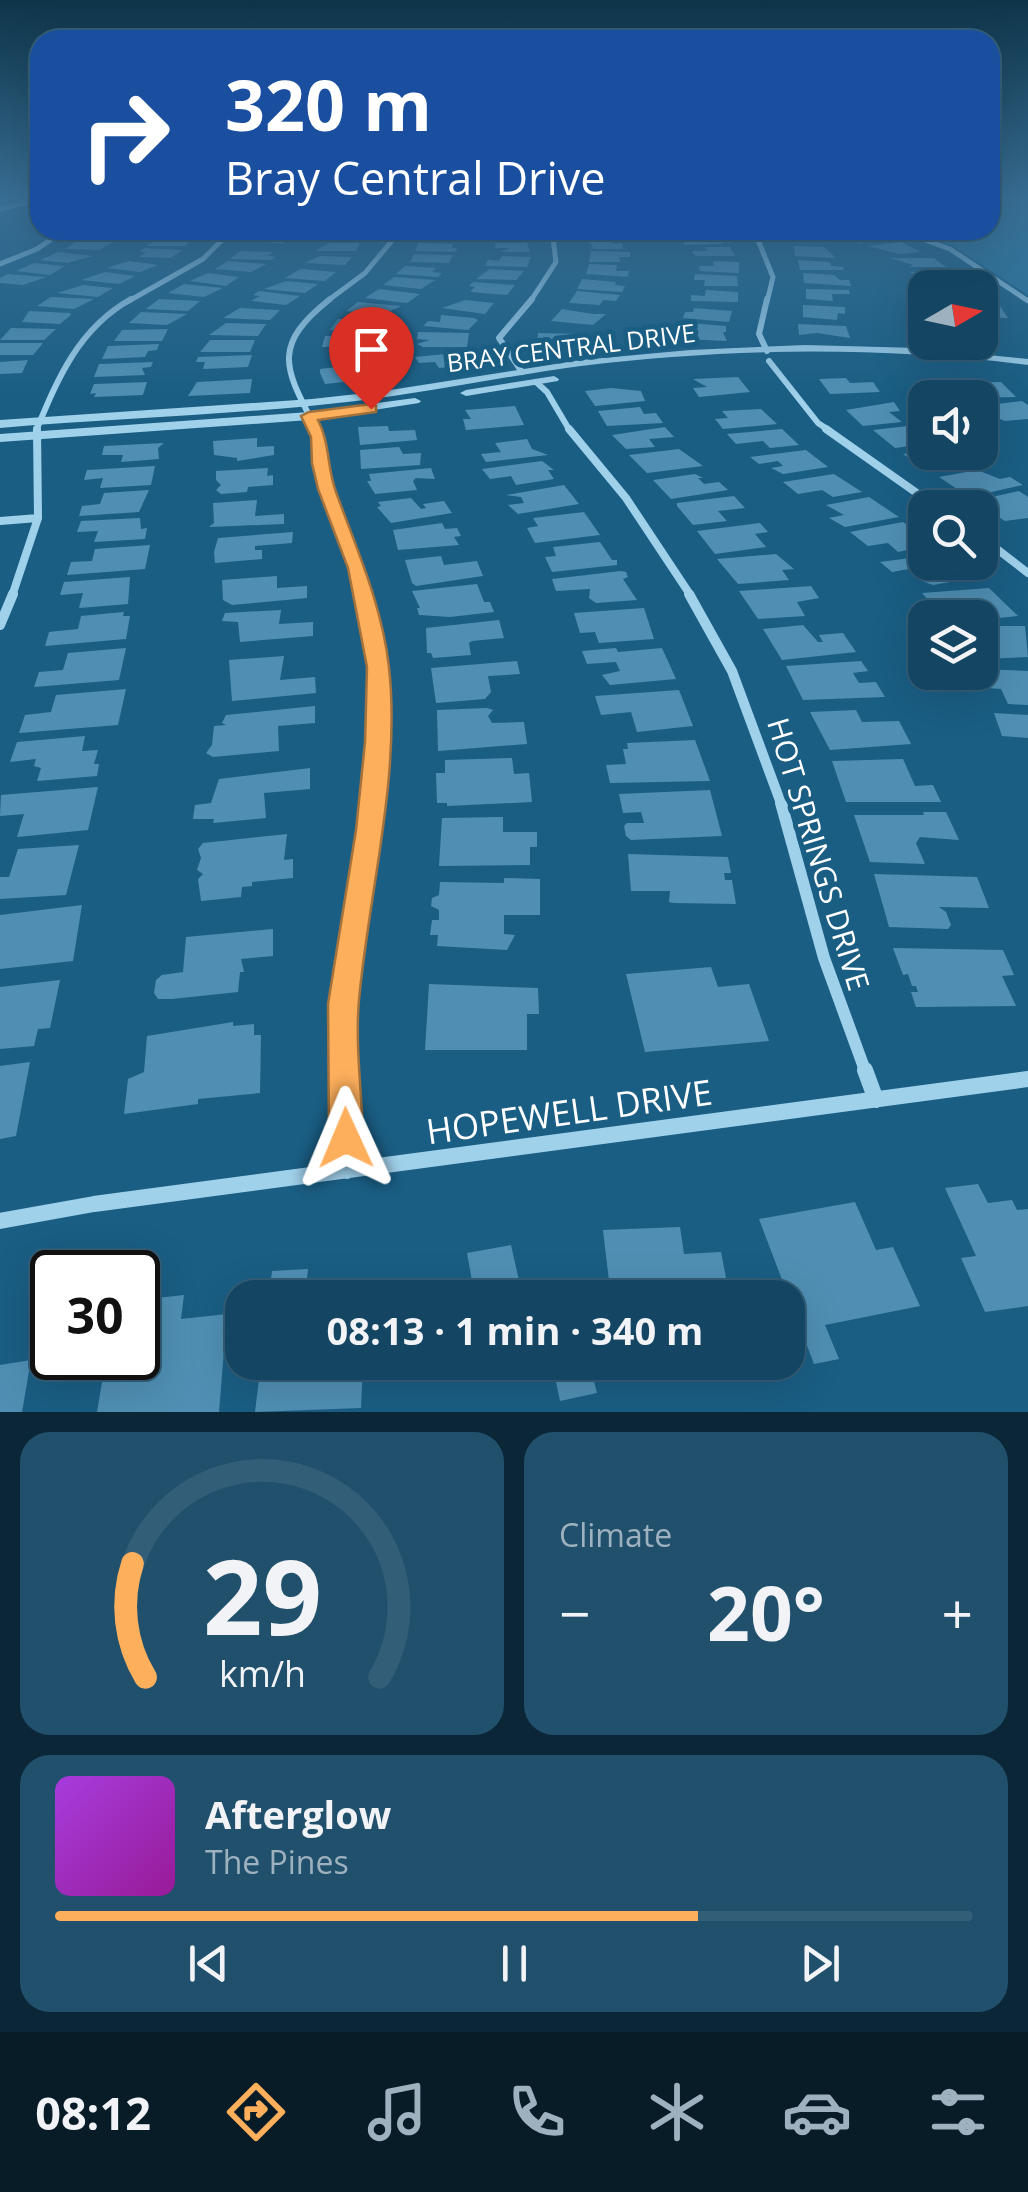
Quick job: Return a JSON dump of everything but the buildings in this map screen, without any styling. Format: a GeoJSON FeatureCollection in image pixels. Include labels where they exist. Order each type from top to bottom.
{"type":"FeatureCollection","features":[{"type":"Feature","properties":{"kind":"street"},"geometry":{"type":"LineString","coordinates":[[0,625],[23,570],[38,518],[36,428],[66,361],[97,324],[137,293],[189,265]]}},
{"type":"Feature","properties":{"kind":"street"},"geometry":{"type":"LineString","coordinates":[[347,1171],[343,1004],[368,830],[377,742],[378,667],[358,568],[326,489],[319,437],[290,379],[286,358],[292,338],[322,304],[376,265]]}},
{"type":"Feature","properties":{"kind":"street"},"geometry":{"type":"LineString","coordinates":[[522,372],[506,354],[499,338],[510,320],[546,286],[555,265]]}},
{"type":"Feature","properties":{"kind":"street"},"geometry":{"type":"LineString","coordinates":[[768,265],[773,278],[759,334],[768,356],[818,423],[913,490]]}},
{"type":"Feature","properties":{"kind":"street"},"geometry":{"type":"LineString","coordinates":[[974,265],[1028,301]]}},
{"type":"Feature","properties":{"kind":"street","name":"BRAY CENTRAL DRIVE"},"geometry":{"type":"LineString","coordinates":[[0,424],[36,428],[306,410],[768,356]]}},
{"type":"Feature","properties":{"kind":"street","name":"BRAY CENTRAL DRIVE"},"geometry":{"type":"LineString","coordinates":[[306,410],[522,372],[644,357],[1028,363]]}},
{"type":"Feature","properties":{"kind":"street","name":"HOT SPRINGS DRIVE"},"geometry":{"type":"LineString","coordinates":[[536,382],[675,568],[732,671],[773,773],[824,958],[876,1100]]}},
{"type":"Feature","properties":{"kind":"street","name":"BRAY CENTRAL DRIVE"},"geometry":{"type":"LineString","coordinates":[[0,438],[36,428]]}},
{"type":"Feature","properties":{"kind":"street"},"geometry":{"type":"LineString","coordinates":[[0,521],[38,518]]}},
{"type":"Feature","properties":{"kind":"street"},"geometry":{"type":"LineString","coordinates":[[998,550],[1028,573]]}},
{"type":"Feature","properties":{"kind":"street","name":"HOPEWELL DRIVE"},"geometry":{"type":"LineString","coordinates":[[0,1221],[94,1204],[1028,1079]]}},
{"type":"Feature","properties":{"kind":"shaded area"},"geometry":{"type":"Polygon","coordinates":[[[982,265],[1028,265],[1028,295],[998,276],[998,270],[982,265]]]}},
{"type":"Feature","properties":{"kind":"route"},"geometry":{"type":"LineString","coordinates":[[346,1138],[343,1004],[368,830],[377,742],[378,667],[358,568],[326,489],[319,437],[309,416],[371,409]]}}]}
